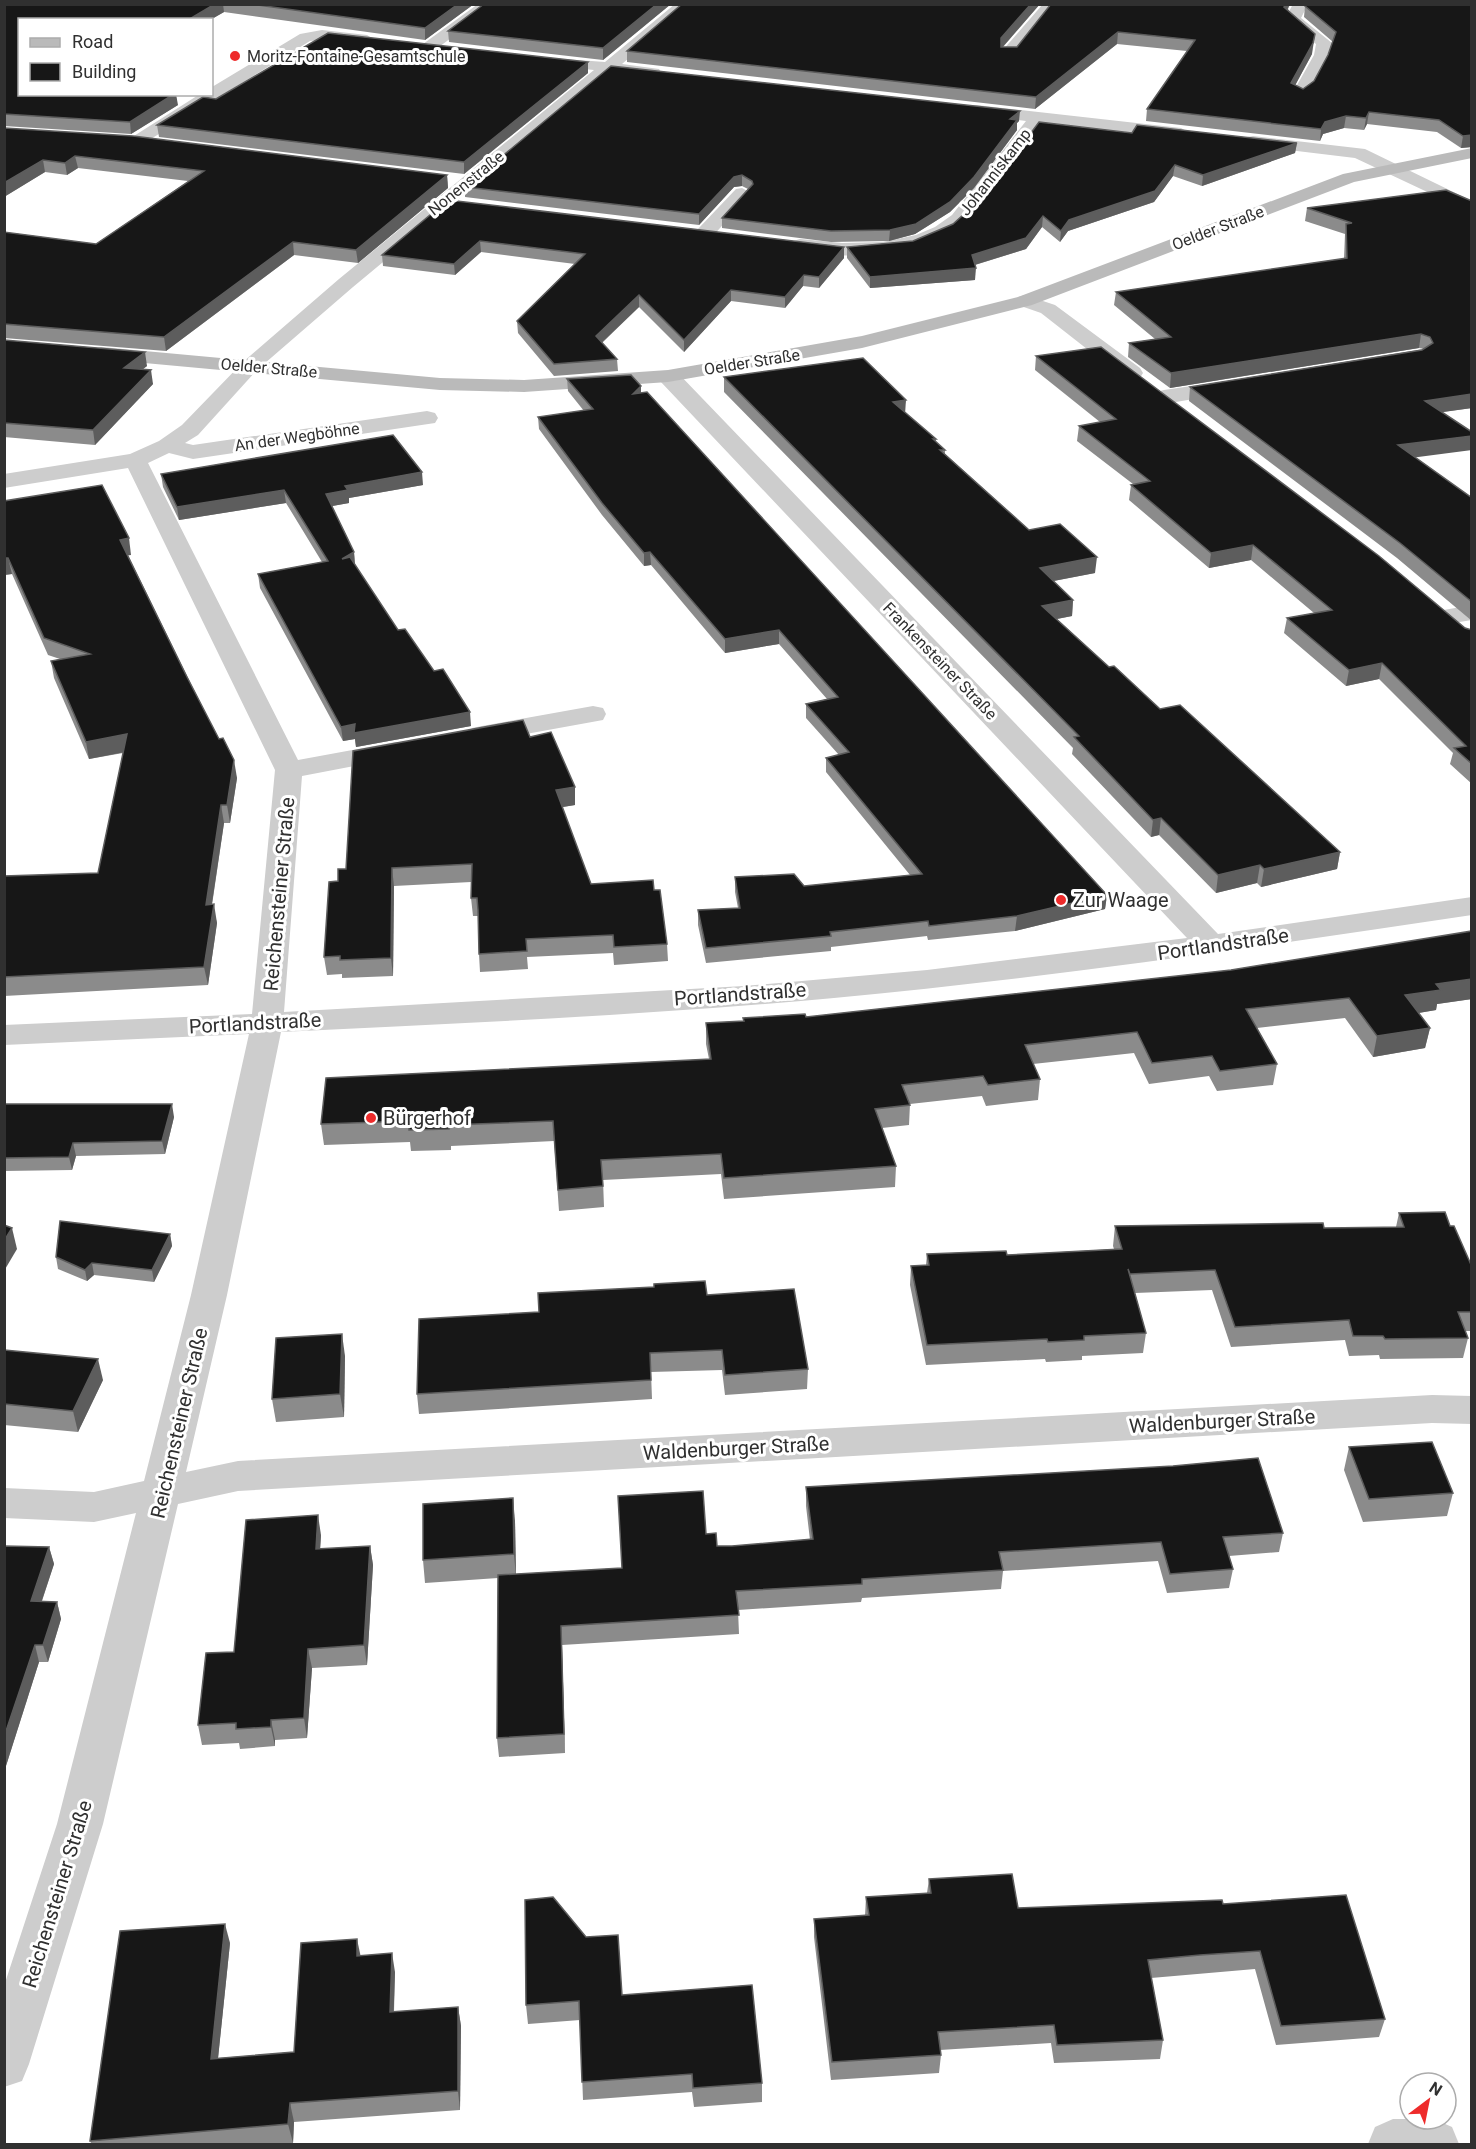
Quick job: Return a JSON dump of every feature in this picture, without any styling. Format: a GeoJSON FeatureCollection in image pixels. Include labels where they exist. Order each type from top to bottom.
{"type":"FeatureCollection","features":[{"type":"Feature","properties":{"kind":"street"},"geometry":{"type":"LineString","coordinates":[[451,50],[423,46],[489,4]]}},
{"type":"Feature","properties":{"kind":"street","name":"Nonenstraße"},"geometry":{"type":"LineString","coordinates":[[250,366],[442,202],[685,4]]}},
{"type":"Feature","properties":{"kind":"street"},"geometry":{"type":"LineString","coordinates":[[1008,54],[1052,4]]}},
{"type":"Feature","properties":{"kind":"street"},"geometry":{"type":"LineString","coordinates":[[1300,94],[1322,55],[1324,43],[1293,19],[1301,4]]}},
{"type":"Feature","properties":{"kind":"street"},"geometry":{"type":"LineString","coordinates":[[213,94],[306,38],[322,35],[381,42]]}},
{"type":"Feature","properties":{"kind":"street"},"geometry":{"type":"LineString","coordinates":[[531,58],[666,74]]}},
{"type":"Feature","properties":{"kind":"street"},"geometry":{"type":"LineString","coordinates":[[135,141],[210,96]]}},
{"type":"Feature","properties":{"kind":"street"},"geometry":{"type":"LineString","coordinates":[[955,107],[1203,135]]}},
{"type":"Feature","properties":{"kind":"street","name":"Johanniskamp"},"geometry":{"type":"LineString","coordinates":[[783,243],[839,250],[881,248],[929,238],[959,219],[1038,117]]}},
{"type":"Feature","properties":{"kind":"street"},"geometry":{"type":"LineString","coordinates":[[1238,139],[1359,153],[1472,208]]}},
{"type":"Feature","properties":{"kind":"street"},"geometry":{"type":"LineString","coordinates":[[112,140],[158,144]]}},
{"type":"Feature","properties":{"kind":"street","name":"Oelder Straße"},"geometry":{"type":"LineString","coordinates":[[86,352],[440,384],[524,386],[668,376],[862,342],[1025,301],[1349,178],[1472,153]]}},
{"type":"Feature","properties":{"kind":"street"},"geometry":{"type":"LineString","coordinates":[[444,179],[467,182]]}},
{"type":"Feature","properties":{"kind":"street"},"geometry":{"type":"LineString","coordinates":[[704,234],[742,193]]}},
{"type":"Feature","properties":{"kind":"street"},"geometry":{"type":"LineString","coordinates":[[442,202],[466,205]]}},
{"type":"Feature","properties":{"kind":"street"},"geometry":{"type":"LineString","coordinates":[[680,231],[726,237]]}},
{"type":"Feature","properties":{"kind":"street"},"geometry":{"type":"LineString","coordinates":[[1025,301],[1048,309],[1192,418]]}},
{"type":"Feature","properties":{"kind":"street"},"geometry":{"type":"LineString","coordinates":[[4,481],[135,460],[167,446],[207,413],[250,366]]}},
{"type":"Feature","properties":{"kind":"street","name":"Frankensteiner Straße"},"geometry":{"type":"LineString","coordinates":[[668,376],[1212,946]]}},
{"type":"Feature","properties":{"kind":"street"},"geometry":{"type":"LineString","coordinates":[[1164,397],[1257,382]]}},
{"type":"Feature","properties":{"kind":"street","name":"An der Wegböhne"},"geometry":{"type":"LineString","coordinates":[[167,446],[192,452],[428,418]]}},
{"type":"Feature","properties":{"kind":"street","name":"Reichensteiner Straße"},"geometry":{"type":"LineString","coordinates":[[4,2064],[80,1824],[212,1283],[267,1023],[289,770],[135,460]]}},
{"type":"Feature","properties":{"kind":"street"},"geometry":{"type":"LineString","coordinates":[[1450,610],[1472,637]]}},
{"type":"Feature","properties":{"kind":"street"},"geometry":{"type":"LineString","coordinates":[[453,739],[593,714]]}},
{"type":"Feature","properties":{"kind":"street","name":"Reichensteiner Straße"},"geometry":{"type":"LineString","coordinates":[[289,770],[418,746]]}},
{"type":"Feature","properties":{"kind":"street","name":"Portlandstraße"},"geometry":{"type":"LineString","coordinates":[[4,1035],[267,1023],[745,995],[1094,961],[1212,946],[1472,906]]}},
{"type":"Feature","properties":{"kind":"street","name":"Waldenburger Straße"},"geometry":{"type":"LineString","coordinates":[[4,1503],[94,1507],[163,1491],[250,1475],[1420,1409],[1472,1410]]}},
{"type":"Feature","properties":{"kind":"street"},"geometry":{"type":"LineString","coordinates":[[1393,2145],[1434,2145]]}},
{"type":"Feature","properties":{"kind":"building"},"geometry":{"type":"Polygon","coordinates":[[[4,4],[215,4],[191,18],[18,18],[18,96],[171,96],[130,122],[4,114],[4,4]]]}},
{"type":"Feature","properties":{"kind":"building"},"geometry":{"type":"Polygon","coordinates":[[[251,4],[458,4],[425,28],[251,4]]]}},
{"type":"Feature","properties":{"kind":"building"},"geometry":{"type":"Polygon","coordinates":[[[484,4],[657,4],[603,48],[448,31],[484,4]]]}},
{"type":"Feature","properties":{"kind":"building"},"geometry":{"type":"Polygon","coordinates":[[[682,4],[1031,4],[1001,38],[1001,47],[1017,47],[1051,4],[1286,4],[1284,7],[1315,34],[1313,43],[1291,83],[1303,89],[1314,81],[1328,55],[1336,32],[1305,6],[1306,4],[1472,4],[1472,135],[1463,136],[1439,120],[1369,112],[1366,118],[1346,116],[1325,122],[1321,129],[1147,109],[1195,40],[1118,32],[1036,97],[627,51],[682,4]]]}},
{"type":"Feature","properties":{"kind":"building"},"geometry":{"type":"Polygon","coordinates":[[[328,33],[588,62],[464,162],[157,125],[203,97],[216,99],[328,33]]]}},
{"type":"Feature","properties":{"kind":"building"},"geometry":{"type":"Polygon","coordinates":[[[611,66],[1020,111],[1010,119],[1017,120],[974,177],[950,202],[916,224],[890,230],[831,231],[722,218],[753,184],[742,175],[734,177],[699,214],[465,187],[611,66]]]}},
{"type":"Feature","properties":{"kind":"building"},"geometry":{"type":"Polygon","coordinates":[[[1039,122],[1132,133],[1137,125],[1297,143],[1203,175],[1175,165],[1155,191],[1069,220],[1061,231],[1043,216],[1026,238],[972,255],[976,268],[870,277],[847,247],[913,241],[953,224],[984,196],[1039,122]]]}},
{"type":"Feature","properties":{"kind":"building"},"geometry":{"type":"Polygon","coordinates":[[[4,128],[133,136],[447,175],[356,250],[293,242],[164,337],[4,324],[4,232],[96,244],[204,171],[75,156],[65,163],[43,160],[4,183],[4,128]]]}},
{"type":"Feature","properties":{"kind":"building"},"geometry":{"type":"Polygon","coordinates":[[[1446,190],[1472,201],[1472,394],[1425,401],[1472,432],[1472,436],[1398,445],[1472,498],[1472,602],[1400,543],[1190,387],[1422,350],[1433,343],[1430,337],[1421,334],[1171,373],[1129,343],[1171,337],[1116,292],[1347,258],[1346,224],[1352,223],[1307,208],[1446,190]]]}},
{"type":"Feature","properties":{"kind":"building"},"geometry":{"type":"Polygon","coordinates":[[[448,200],[844,247],[819,277],[804,275],[785,297],[731,290],[684,340],[639,295],[596,336],[617,359],[554,364],[517,321],[585,254],[480,241],[454,264],[382,255],[448,200]]]}},
{"type":"Feature","properties":{"kind":"building"},"geometry":{"type":"Polygon","coordinates":[[[4,340],[145,352],[124,368],[151,370],[93,430],[4,423],[4,340]]]}},
{"type":"Feature","properties":{"kind":"building"},"geometry":{"type":"Polygon","coordinates":[[[1101,347],[1379,556],[1465,628],[1472,630],[1472,764],[1454,748],[1466,746],[1382,663],[1349,670],[1287,618],[1332,610],[1253,545],[1211,553],[1131,485],[1150,481],[1079,426],[1116,419],[1036,356],[1101,347]]]}},
{"type":"Feature","properties":{"kind":"building"},"geometry":{"type":"Polygon","coordinates":[[[863,358],[906,400],[893,402],[936,439],[933,439],[945,450],[940,450],[1029,530],[1060,524],[1097,557],[1040,568],[1073,600],[1042,606],[1109,667],[1114,666],[1160,709],[1180,705],[1340,852],[1264,869],[1260,865],[1218,875],[1161,818],[1153,820],[1074,737],[1079,736],[724,377],[863,358]]]}},
{"type":"Feature","properties":{"kind":"building"},"geometry":{"type":"Polygon","coordinates":[[[631,375],[641,386],[633,394],[647,392],[1107,895],[1017,916],[929,926],[928,921],[830,932],[831,936],[706,948],[698,910],[740,908],[735,877],[794,874],[804,886],[922,874],[826,758],[849,752],[806,704],[838,697],[779,630],[725,639],[650,552],[644,553],[602,503],[538,417],[593,409],[567,379],[631,375]]]}},
{"type":"Feature","properties":{"kind":"building"},"geometry":{"type":"Polygon","coordinates":[[[393,435],[422,472],[345,486],[348,490],[326,494],[354,552],[342,559],[350,557],[398,630],[405,629],[434,671],[443,669],[470,712],[354,733],[355,724],[341,727],[258,574],[328,561],[284,490],[177,507],[161,474],[393,435]]]}},
{"type":"Feature","properties":{"kind":"building"},"geometry":{"type":"Polygon","coordinates":[[[102,485],[129,538],[120,540],[219,739],[223,738],[234,760],[227,805],[221,805],[206,905],[214,904],[204,967],[4,977],[4,876],[98,873],[127,734],[86,742],[51,661],[90,654],[44,638],[8,558],[4,558],[4,501],[102,485]]]}},
{"type":"Feature","properties":{"kind":"building"},"geometry":{"type":"Polygon","coordinates":[[[523,720],[530,737],[551,732],[575,787],[556,790],[591,884],[653,880],[654,890],[660,890],[667,944],[614,947],[613,935],[526,939],[527,951],[479,954],[477,898],[471,898],[472,864],[392,868],[391,958],[340,960],[340,956],[324,957],[329,882],[338,881],[338,869],[346,869],[353,751],[523,720]]]}},
{"type":"Feature","properties":{"kind":"building"},"geometry":{"type":"Polygon","coordinates":[[[1472,931],[1472,979],[1436,984],[1441,990],[1405,995],[1430,1028],[1377,1036],[1349,998],[1246,1009],[1277,1064],[1220,1071],[1212,1056],[1152,1063],[1137,1032],[1025,1045],[1040,1079],[988,1085],[983,1076],[902,1085],[910,1105],[875,1109],[896,1166],[724,1178],[721,1154],[601,1160],[603,1186],[558,1190],[553,1121],[449,1125],[449,1129],[409,1130],[409,1121],[321,1124],[326,1078],[711,1059],[706,1023],[805,1014],[806,1017],[1231,970],[1472,931]]]}},
{"type":"Feature","properties":{"kind":"building"},"geometry":{"type":"Polygon","coordinates":[[[4,1104],[172,1104],[162,1141],[73,1143],[69,1157],[4,1158],[4,1104]]]}},
{"type":"Feature","properties":{"kind":"building"},"geometry":{"type":"Polygon","coordinates":[[[1445,1212],[1450,1226],[1454,1226],[1472,1267],[1472,1312],[1458,1312],[1468,1338],[1385,1339],[1383,1336],[1353,1336],[1349,1320],[1235,1327],[1215,1270],[1130,1274],[1128,1269],[1146,1333],[1084,1336],[1084,1340],[1048,1342],[1047,1339],[927,1345],[911,1266],[929,1265],[927,1254],[1006,1251],[1007,1255],[1122,1249],[1115,1226],[1323,1223],[1324,1228],[1404,1227],[1399,1213],[1445,1212]]]}},
{"type":"Feature","properties":{"kind":"building"},"geometry":{"type":"Polygon","coordinates":[[[60,1221],[170,1234],[152,1270],[92,1263],[85,1270],[56,1257],[60,1221]]]}},
{"type":"Feature","properties":{"kind":"building"},"geometry":{"type":"Polygon","coordinates":[[[4,1225],[12,1228],[4,1241],[4,1225]]]}},
{"type":"Feature","properties":{"kind":"building"},"geometry":{"type":"Polygon","coordinates":[[[705,1281],[707,1295],[794,1289],[808,1369],[725,1375],[722,1350],[650,1353],[651,1380],[417,1394],[419,1319],[539,1312],[538,1293],[654,1287],[654,1284],[705,1281]]]}},
{"type":"Feature","properties":{"kind":"building"},"geometry":{"type":"Polygon","coordinates":[[[342,1334],[340,1394],[272,1399],[276,1338],[342,1334]]]}},
{"type":"Feature","properties":{"kind":"building"},"geometry":{"type":"Polygon","coordinates":[[[4,1350],[98,1359],[73,1411],[4,1404],[4,1350]]]}},
{"type":"Feature","properties":{"kind":"building"},"geometry":{"type":"Polygon","coordinates":[[[1432,1442],[1453,1493],[1369,1499],[1349,1447],[1432,1442]]]}},
{"type":"Feature","properties":{"kind":"building"},"geometry":{"type":"Polygon","coordinates":[[[1258,1458],[1283,1533],[1223,1537],[1233,1569],[1170,1574],[1161,1542],[999,1552],[1003,1570],[862,1579],[862,1584],[736,1591],[739,1615],[561,1626],[564,1734],[497,1738],[498,1575],[622,1568],[618,1496],[703,1491],[706,1534],[716,1533],[717,1546],[732,1546],[813,1539],[806,1487],[1173,1466],[1258,1458]]]}},
{"type":"Feature","properties":{"kind":"building"},"geometry":{"type":"Polygon","coordinates":[[[513,1498],[514,1554],[423,1560],[423,1504],[513,1498]]]}},
{"type":"Feature","properties":{"kind":"building"},"geometry":{"type":"Polygon","coordinates":[[[318,1515],[316,1549],[370,1546],[364,1645],[308,1649],[304,1718],[271,1720],[271,1727],[236,1729],[236,1723],[198,1725],[206,1653],[234,1652],[246,1520],[318,1515]]]}},
{"type":"Feature","properties":{"kind":"building"},"geometry":{"type":"Polygon","coordinates":[[[4,1546],[49,1547],[31,1601],[57,1602],[43,1645],[35,1645],[4,1737],[4,1546]]]}},
{"type":"Feature","properties":{"kind":"building"},"geometry":{"type":"Polygon","coordinates":[[[1012,1874],[1018,1908],[1222,1900],[1223,1904],[1346,1895],[1385,2019],[1281,2026],[1260,1951],[1200,1955],[1148,1960],[1163,2040],[1057,2045],[1054,2025],[938,2032],[941,2055],[832,2062],[814,1919],[869,1915],[866,1897],[931,1893],[929,1879],[1012,1874]]]}},
{"type":"Feature","properties":{"kind":"building"},"geometry":{"type":"Polygon","coordinates":[[[553,1897],[586,1937],[618,1935],[622,1995],[752,1985],[762,2083],[693,2088],[692,2074],[582,2082],[579,2001],[526,2005],[525,1900],[553,1897]]]}},
{"type":"Feature","properties":{"kind":"building"},"geometry":{"type":"Polygon","coordinates":[[[225,1924],[211,2059],[294,2052],[301,1943],[357,1939],[357,1956],[392,1953],[390,2012],[458,2007],[458,2091],[290,2103],[288,2124],[90,2141],[120,1931],[225,1924]]]}},
{"type":"Feature","properties":{"kind":"place","name":"Moritz-Fontaine-Gesamtschule"},"geometry":{"type":"Point","coordinates":[235,56]}},
{"type":"Feature","properties":{"kind":"place","name":"Zur Waage"},"geometry":{"type":"Point","coordinates":[1061,900]}},
{"type":"Feature","properties":{"kind":"place","name":"Bürgerhof"},"geometry":{"type":"Point","coordinates":[371,1118]}}]}
